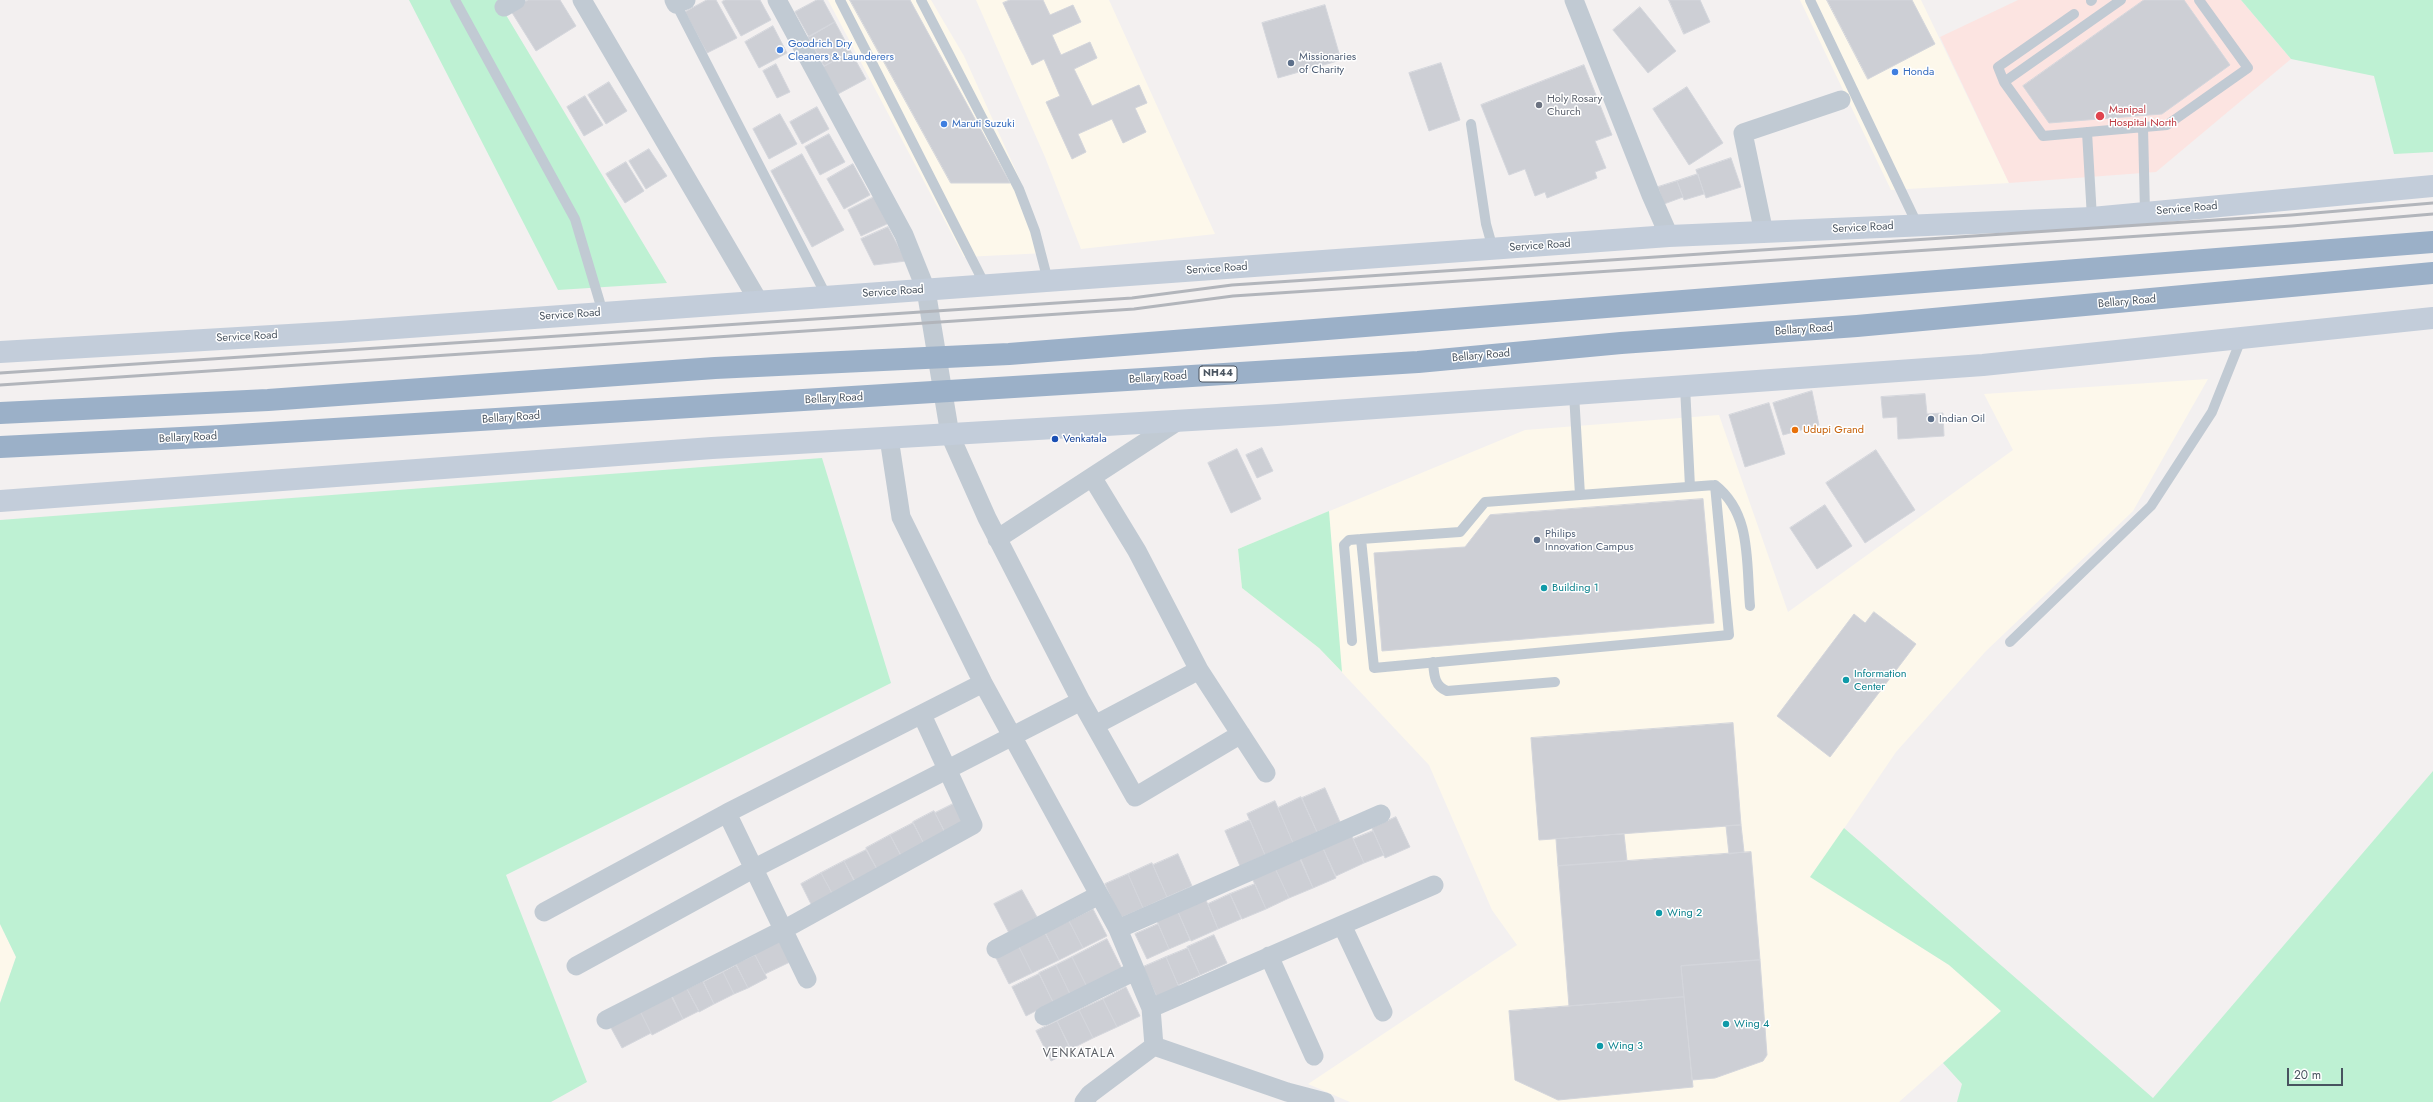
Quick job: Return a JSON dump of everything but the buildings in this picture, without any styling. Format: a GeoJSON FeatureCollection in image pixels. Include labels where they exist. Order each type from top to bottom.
{"type":"FeatureCollection","features":[{"type":"Feature","properties":{"kind":"highway"},"geometry":{"type":"LineString","coordinates":[[0,413],[268,400],[715,368],[1009,354],[2433,242]]}},
{"type":"Feature","properties":{"kind":"highway","name":"Bellary Road"},"geometry":{"type":"LineString","coordinates":[[0,447],[221,436],[1418,362],[1621,343],[1857,326],[2433,273]]}},
{"type":"Feature","properties":{"kind":"main road","name":"Service Road"},"geometry":{"type":"LineString","coordinates":[[0,352],[340,332],[1669,236],[2092,218],[2433,186]]}},
{"type":"Feature","properties":{"kind":"main road"},"geometry":{"type":"LineString","coordinates":[[0,501],[712,448],[1178,421],[1983,365],[2433,318]]}},
{"type":"Feature","properties":{"kind":"street"},"geometry":{"type":"LineString","coordinates":[[582,0],[759,302]]}},
{"type":"Feature","properties":{"kind":"street"},"geometry":{"type":"LineString","coordinates":[[777,0],[904,235],[926,290],[950,435],[997,539],[1081,700],[1135,797],[1241,734]]}},
{"type":"Feature","properties":{"kind":"street"},"geometry":{"type":"LineString","coordinates":[[1574,0],[1650,195],[1669,236]]}},
{"type":"Feature","properties":{"kind":"street"},"geometry":{"type":"LineString","coordinates":[[1764,233],[1743,133],[1841,100]]}},
{"type":"Feature","properties":{"kind":"street"},"geometry":{"type":"LineString","coordinates":[[997,539],[1178,421]]}},
{"type":"Feature","properties":{"kind":"street"},"geometry":{"type":"LineString","coordinates":[[889,438],[901,517],[983,683],[1013,736],[1031,774],[1118,929],[1151,1008],[1154,1046]]}},
{"type":"Feature","properties":{"kind":"street"},"geometry":{"type":"LineString","coordinates":[[1092,477],[1137,551],[1199,670],[1266,772]]}},
{"type":"Feature","properties":{"kind":"street"},"geometry":{"type":"LineString","coordinates":[[1095,725],[1199,670]]}},
{"type":"Feature","properties":{"kind":"street"},"geometry":{"type":"LineString","coordinates":[[544,912],[727,813],[983,683]]}},
{"type":"Feature","properties":{"kind":"street"},"geometry":{"type":"LineString","coordinates":[[576,966],[753,869],[948,770],[1081,700]]}},
{"type":"Feature","properties":{"kind":"street"},"geometry":{"type":"LineString","coordinates":[[606,1020],[783,930],[973,825],[922,715]]}},
{"type":"Feature","properties":{"kind":"street"},"geometry":{"type":"LineString","coordinates":[[727,813],[807,979]]}},
{"type":"Feature","properties":{"kind":"street"},"geometry":{"type":"LineString","coordinates":[[1118,929],[1381,814]]}},
{"type":"Feature","properties":{"kind":"street"},"geometry":{"type":"LineString","coordinates":[[1151,1008],[1434,885]]}},
{"type":"Feature","properties":{"kind":"street"},"geometry":{"type":"LineString","coordinates":[[996,949],[1099,895]]}},
{"type":"Feature","properties":{"kind":"street"},"geometry":{"type":"LineString","coordinates":[[1342,925],[1383,1012]]}},
{"type":"Feature","properties":{"kind":"street"},"geometry":{"type":"LineString","coordinates":[[1269,956],[1314,1056]]}},
{"type":"Feature","properties":{"kind":"street"},"geometry":{"type":"LineString","coordinates":[[1044,1016],[1135,971]]}},
{"type":"Feature","properties":{"kind":"street"},"geometry":{"type":"LineString","coordinates":[[1084,1102],[1090,1094],[1154,1046]]}},
{"type":"Feature","properties":{"kind":"street"},"geometry":{"type":"LineString","coordinates":[[1154,1046],[1288,1092],[1325,1102]]}},
{"type":"Feature","properties":{"kind":"lane"},"geometry":{"type":"LineString","coordinates":[[455,0],[575,219],[603,313]]}},
{"type":"Feature","properties":{"kind":"lane"},"geometry":{"type":"LineString","coordinates":[[840,0],[984,286]]}},
{"type":"Feature","properties":{"kind":"lane"},"geometry":{"type":"LineString","coordinates":[[921,0],[1019,189],[1035,231],[1048,281]]}},
{"type":"Feature","properties":{"kind":"lane"},"geometry":{"type":"LineString","coordinates":[[1810,0],[1918,226]]}},
{"type":"Feature","properties":{"kind":"lane"},"geometry":{"type":"LineString","coordinates":[[2004,82],[2122,0]]}},
{"type":"Feature","properties":{"kind":"lane"},"geometry":{"type":"LineString","coordinates":[[2074,14],[1998,67],[2004,82],[2043,136],[2167,125],[2248,68],[2199,0]]}},
{"type":"Feature","properties":{"kind":"lane"},"geometry":{"type":"LineString","coordinates":[[678,1],[827,297]]}},
{"type":"Feature","properties":{"kind":"lane"},"geometry":{"type":"LineString","coordinates":[[1471,124],[1486,224],[1493,249]]}},
{"type":"Feature","properties":{"kind":"lane"},"geometry":{"type":"LineString","coordinates":[[2143,127],[2145,213]]}},
{"type":"Feature","properties":{"kind":"lane"},"geometry":{"type":"LineString","coordinates":[[2087,132],[2092,218]]}},
{"type":"Feature","properties":{"kind":"lane"},"geometry":{"type":"LineString","coordinates":[[2010,642],[2151,506],[2212,412],[2242,337]]}},
{"type":"Feature","properties":{"kind":"lane"},"geometry":{"type":"LineString","coordinates":[[1685,386],[1690,487]]}},
{"type":"Feature","properties":{"kind":"lane"},"geometry":{"type":"LineString","coordinates":[[1574,394],[1580,495]]}},
{"type":"Feature","properties":{"kind":"lane"},"geometry":{"type":"LineString","coordinates":[[1360,539],[1374,668],[1729,635],[1715,485]]}},
{"type":"Feature","properties":{"kind":"lane"},"geometry":{"type":"LineString","coordinates":[[1352,641],[1344,545],[1349,540],[1460,532],[1485,502],[1715,485],[1732,500],[1743,525],[1750,606]]}},
{"type":"Feature","properties":{"kind":"lane"},"geometry":{"type":"LineString","coordinates":[[1433,662],[1436,681],[1439,686],[1447,691],[1555,682]]}},
{"type":"Feature","properties":{"kind":"shaded area","name":"Maruti Suzuki"},"geometry":{"type":"Polygon","coordinates":[[[828,0],[931,0],[964,56],[1025,191],[1046,253],[964,257],[828,0]]]}},
{"type":"Feature","properties":{"kind":"shaded area"},"geometry":{"type":"Polygon","coordinates":[[[976,0],[1109,0],[1215,234],[1081,249],[1045,157],[976,0]]]}},
{"type":"Feature","properties":{"kind":"shaded area","name":"Honda"},"geometry":{"type":"Polygon","coordinates":[[[1800,0],[1921,0],[2009,183],[1891,190],[1800,0]]]}},
{"type":"Feature","properties":{"kind":"shaded area","name":"Manipal Hospital North"},"geometry":{"type":"Polygon","coordinates":[[[2018,0],[2241,0],[2291,59],[2156,172],[2009,183],[1940,37],[2018,0]]]}},
{"type":"Feature","properties":{"kind":"shaded area"},"geometry":{"type":"Polygon","coordinates":[[[2208,379],[2133,511],[1986,651],[1896,752],[1811,877],[1949,965],[2001,1011],[1899,1102],[1350,1102],[1308,1084],[1517,945],[1492,910],[1429,765],[1319,648],[1242,588],[1238,549],[1525,430],[1719,415],[1788,612],[2013,450],[1984,394],[2208,379]]]}},
{"type":"Feature","properties":{"kind":"shaded area"},"geometry":{"type":"Polygon","coordinates":[[[0,924],[16,957],[0,1003],[0,924]]]}},
{"type":"Feature","properties":{"kind":"green space"},"geometry":{"type":"Polygon","coordinates":[[[409,0],[497,0],[667,283],[558,290],[409,0]]]}},
{"type":"Feature","properties":{"kind":"green space"},"geometry":{"type":"Polygon","coordinates":[[[2241,0],[2433,0],[2433,152],[2394,154],[2374,76],[2291,59],[2241,0]]]}},
{"type":"Feature","properties":{"kind":"green space"},"geometry":{"type":"Polygon","coordinates":[[[822,458],[891,683],[506,875],[587,1082],[551,1102],[0,1102],[0,1003],[16,957],[0,924],[0,520],[822,458]]]}},
{"type":"Feature","properties":{"kind":"green space"},"geometry":{"type":"Polygon","coordinates":[[[1329,511],[1342,672],[1319,648],[1242,588],[1238,549],[1329,511]]]}},
{"type":"Feature","properties":{"kind":"green space"},"geometry":{"type":"Polygon","coordinates":[[[2433,771],[2433,1102],[1957,1102],[1962,1084],[1943,1063],[2001,1011],[1949,965],[1810,877],[1844,828],[2153,1098],[2433,771]]]}},
{"type":"Feature","properties":{"kind":"railway"},"geometry":{"type":"LineString","coordinates":[[0,373],[1132,298],[1232,285],[2291,215],[2433,203]]}},
{"type":"Feature","properties":{"kind":"railway"},"geometry":{"type":"LineString","coordinates":[[0,385],[1134,309],[1233,296],[2292,226],[2433,214]]}},
{"type":"Feature","properties":{"kind":"place","name":"Goodrich Dry Cleaners & Launderers"},"geometry":{"type":"Point","coordinates":[780,50]}},
{"type":"Feature","properties":{"kind":"place","name":"Missionaries of Charity"},"geometry":{"type":"Point","coordinates":[1291,63]}},
{"type":"Feature","properties":{"kind":"place","name":"Honda"},"geometry":{"type":"Point","coordinates":[1895,72]}},
{"type":"Feature","properties":{"kind":"place","name":"Holy Rosary Church"},"geometry":{"type":"Point","coordinates":[1539,105]}},
{"type":"Feature","properties":{"kind":"place","name":"Manipal Hospital North"},"geometry":{"type":"Point","coordinates":[2100,116]}},
{"type":"Feature","properties":{"kind":"place","name":"Maruti Suzuki"},"geometry":{"type":"Point","coordinates":[944,124]}},
{"type":"Feature","properties":{"kind":"place","name":"Indian Oil"},"geometry":{"type":"Point","coordinates":[1931,419]}},
{"type":"Feature","properties":{"kind":"place","name":"Udupi Grand"},"geometry":{"type":"Point","coordinates":[1795,430]}},
{"type":"Feature","properties":{"kind":"place","name":"Venkatala"},"geometry":{"type":"Point","coordinates":[1055,439]}},
{"type":"Feature","properties":{"kind":"place","name":"Philips Innovation Campus"},"geometry":{"type":"Point","coordinates":[1537,540]}},
{"type":"Feature","properties":{"kind":"place","name":"Building 1"},"geometry":{"type":"Point","coordinates":[1544,588]}},
{"type":"Feature","properties":{"kind":"place","name":"Information Center"},"geometry":{"type":"Point","coordinates":[1846,680]}},
{"type":"Feature","properties":{"kind":"place","name":"Wing 2"},"geometry":{"type":"Point","coordinates":[1659,913]}},
{"type":"Feature","properties":{"kind":"place","name":"Wing 4"},"geometry":{"type":"Point","coordinates":[1726,1024]}},
{"type":"Feature","properties":{"kind":"place","name":"Wing 3"},"geometry":{"type":"Point","coordinates":[1600,1046]}},
{"type":"Feature","properties":{"kind":"district","name":"VENKATALA"},"geometry":{"type":"Point","coordinates":[1079,1054]}}]}
